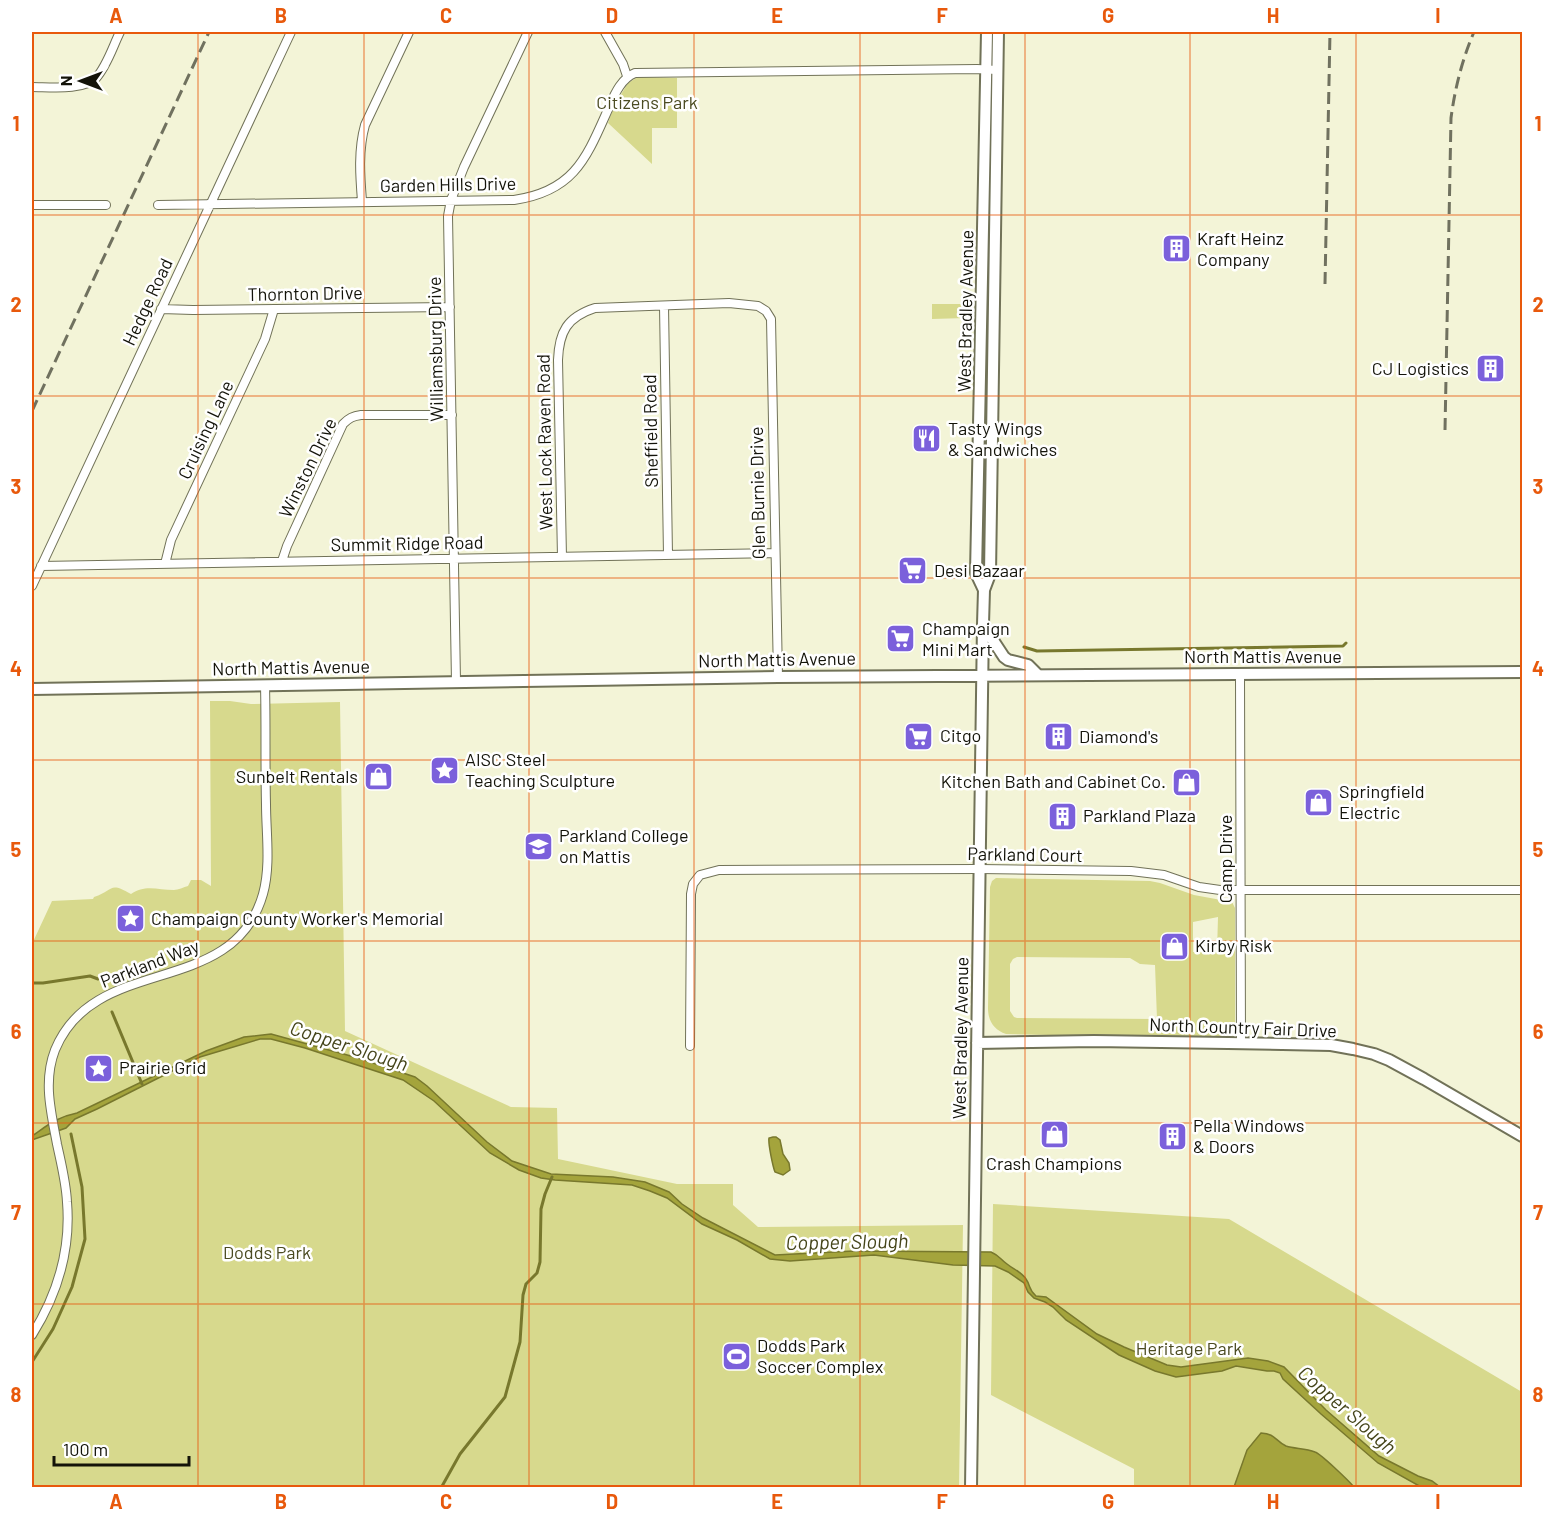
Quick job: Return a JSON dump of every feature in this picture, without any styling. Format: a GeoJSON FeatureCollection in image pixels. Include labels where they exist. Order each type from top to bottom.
{"type":"FeatureCollection","features":[{"type":"Feature","properties":{"kind":"main road","name":"West Bradley Avenue"},"geometry":{"type":"LineString","coordinates":[[971,1488],[982,624],[984,590],[990,574],[992,70],[987,32]]}},
{"type":"Feature","properties":{"kind":"main road","name":"West Bradley Avenue"},"geometry":{"type":"LineString","coordinates":[[992,70],[998,32]]}},
{"type":"Feature","properties":{"kind":"main road"},"geometry":{"type":"LineString","coordinates":[[982,624],[1004,657],[1028,665],[1038,675]]}},
{"type":"Feature","properties":{"kind":"main road","name":"North Mattis Avenue"},"geometry":{"type":"LineString","coordinates":[[32,689],[778,677],[1522,672]]}},
{"type":"Feature","properties":{"kind":"main road","name":"North Country Fair Drive"},"geometry":{"type":"LineString","coordinates":[[977,1043],[1094,1041],[1330,1045],[1374,1054],[1424,1079],[1522,1136]]}},
{"type":"Feature","properties":{"kind":"street"},"geometry":{"type":"LineString","coordinates":[[32,87],[70,87],[90,83],[103,68],[120,32]]}},
{"type":"Feature","properties":{"kind":"street","name":"Hedge Road"},"geometry":{"type":"LineString","coordinates":[[32,586],[291,32]]}},
{"type":"Feature","properties":{"kind":"street"},"geometry":{"type":"LineString","coordinates":[[362,201],[362,136],[365,125],[409,32]]}},
{"type":"Feature","properties":{"kind":"street","name":"Williamsburg Drive"},"geometry":{"type":"LineString","coordinates":[[456,682],[448,216],[451,200],[464,167],[528,32]]}},
{"type":"Feature","properties":{"kind":"street"},"geometry":{"type":"LineString","coordinates":[[605,32],[627,76],[634,73],[992,70]]}},
{"type":"Feature","properties":{"kind":"street","name":"Garden Hills Drive"},"geometry":{"type":"LineString","coordinates":[[158,205],[514,200],[530,197],[543,193],[564,181],[581,163],[615,94],[627,76]]}},
{"type":"Feature","properties":{"kind":"street"},"geometry":{"type":"LineString","coordinates":[[32,205],[106,205]]}},
{"type":"Feature","properties":{"kind":"street","name":"Glen Burnie Drive"},"geometry":{"type":"LineString","coordinates":[[664,306],[729,303],[758,306],[766,310],[771,319],[778,677]]}},
{"type":"Feature","properties":{"kind":"street","name":"West Lock Raven Road"},"geometry":{"type":"LineString","coordinates":[[562,557],[558,360],[560,337],[565,327],[577,316],[595,308],[664,306]]}},
{"type":"Feature","properties":{"kind":"street","name":"Sheffield Road"},"geometry":{"type":"LineString","coordinates":[[664,306],[668,555]]}},
{"type":"Feature","properties":{"kind":"street","name":"Thornton Drive"},"geometry":{"type":"LineString","coordinates":[[161,309],[450,307]]}},
{"type":"Feature","properties":{"kind":"street","name":"Cruising Lane"},"geometry":{"type":"LineString","coordinates":[[165,564],[171,540],[264,339],[274,309]]}},
{"type":"Feature","properties":{"kind":"street","name":"Winston Drive"},"geometry":{"type":"LineString","coordinates":[[282,561],[343,424],[348,419],[361,415],[452,415]]}},
{"type":"Feature","properties":{"kind":"street","name":"Summit Ridge Road"},"geometry":{"type":"LineString","coordinates":[[41,566],[774,553]]}},
{"type":"Feature","properties":{"kind":"street","name":"Camp Drive"},"geometry":{"type":"LineString","coordinates":[[1240,674],[1241,1043]]}},
{"type":"Feature","properties":{"kind":"street","name":"Parkland Way"},"geometry":{"type":"LineString","coordinates":[[32,1335],[57,1284],[68,1223],[65,1181],[48,1090],[48,1076],[55,1051],[70,1023],[88,1006],[111,993],[209,958],[234,942],[252,920],[262,894],[267,864],[265,686]]}},
{"type":"Feature","properties":{"kind":"street","name":"Parkland Court"},"geometry":{"type":"LineString","coordinates":[[690,1046],[691,894],[693,884],[700,875],[719,870],[1131,871],[1164,875],[1220,890],[1522,890]]}},
{"type":"Feature","properties":{"kind":"green space","name":"Citizens Park"},"geometry":{"type":"Polygon","coordinates":[[[638,77],[677,78],[677,128],[652,128],[652,164],[608,123],[614,106],[628,83],[638,77]]]}},
{"type":"Feature","properties":{"kind":"green space"},"geometry":{"type":"Polygon","coordinates":[[[932,304],[965,304],[966,318],[932,319],[932,304]]]}},
{"type":"Feature","properties":{"kind":"green space","name":"Dodds Park"},"geometry":{"type":"Polygon","coordinates":[[[210,701],[251,704],[340,702],[345,1031],[511,1107],[557,1108],[558,1159],[677,1184],[733,1184],[733,1205],[758,1227],[963,1225],[959,1487],[32,1488],[32,944],[52,901],[93,899],[115,887],[131,894],[147,888],[176,890],[188,886],[191,880],[201,880],[211,886],[210,701]]]}},
{"type":"Feature","properties":{"kind":"green space"},"geometry":{"type":"Polygon","coordinates":[[[996,878],[1150,881],[1194,895],[1232,902],[1235,908],[1235,1030],[1225,1039],[1006,1034],[998,1030],[989,1017],[988,1008],[990,887],[996,878]],[[1218,917],[1193,922],[1193,952],[1217,952],[1218,917]],[[1017,957],[1010,964],[1010,1011],[1014,1017],[1157,1019],[1155,965],[1140,964],[1130,958],[1017,957]]]}},
{"type":"Feature","properties":{"kind":"green space","name":"Heritage Park"},"geometry":{"type":"Polygon","coordinates":[[[993,1204],[1229,1219],[1522,1392],[1522,1487],[1134,1487],[1134,1469],[991,1395],[993,1204]]]}},
{"type":"Feature","properties":{"kind":"shaded area"},"geometry":{"type":"Polygon","coordinates":[[[271,1034],[358,1058],[415,1077],[487,1142],[512,1161],[551,1174],[613,1177],[645,1182],[669,1192],[703,1218],[775,1255],[854,1251],[991,1252],[1022,1274],[1036,1296],[1046,1297],[1097,1334],[1167,1365],[1181,1367],[1248,1358],[1268,1361],[1284,1367],[1326,1410],[1379,1456],[1440,1487],[1421,1487],[1378,1463],[1321,1414],[1283,1379],[1280,1373],[1236,1366],[1222,1371],[1176,1377],[1155,1371],[1119,1355],[1066,1320],[1053,1307],[1034,1298],[1024,1283],[995,1266],[953,1265],[874,1255],[790,1261],[770,1259],[702,1224],[667,1198],[650,1191],[632,1185],[541,1178],[519,1170],[490,1153],[434,1101],[403,1080],[271,1039],[260,1039],[200,1057],[75,1119],[66,1128],[32,1140],[32,1136],[58,1119],[77,1113],[206,1051],[244,1037],[271,1034]]]}},
{"type":"Feature","properties":{"kind":"shaded area"},"geometry":{"type":"Polygon","coordinates":[[[776,1137],[780,1140],[783,1154],[789,1163],[790,1170],[783,1175],[775,1172],[770,1150],[769,1138],[776,1137]]]}},
{"type":"Feature","properties":{"kind":"shaded area"},"geometry":{"type":"Polygon","coordinates":[[[1261,1433],[1272,1436],[1286,1446],[1315,1452],[1354,1487],[1234,1487],[1247,1450],[1261,1433]]]}},
{"type":"Feature","properties":{"kind":"waterway"},"geometry":{"type":"LineString","coordinates":[[1024,647],[1037,651],[1343,646],[1346,643]]}},
{"type":"Feature","properties":{"kind":"waterway"},"geometry":{"type":"LineString","coordinates":[[32,983],[90,976],[98,979]]}},
{"type":"Feature","properties":{"kind":"waterway"},"geometry":{"type":"LineString","coordinates":[[112,1012],[142,1084]]}},
{"type":"Feature","properties":{"kind":"waterway"},"geometry":{"type":"LineString","coordinates":[[32,1362],[53,1329],[72,1287],[85,1239],[82,1187],[71,1134]]}},
{"type":"Feature","properties":{"kind":"waterway"},"geometry":{"type":"LineString","coordinates":[[441,1488],[460,1454],[505,1397],[520,1342],[523,1295],[526,1284],[537,1273],[540,1262],[541,1209],[552,1177]]}},
{"type":"Feature","properties":{"kind":"railway"},"geometry":{"type":"LineString","coordinates":[[32,411],[209,32]]}},
{"type":"Feature","properties":{"kind":"railway"},"geometry":{"type":"LineString","coordinates":[[1325,284],[1330,32]]}},
{"type":"Feature","properties":{"kind":"railway"},"geometry":{"type":"LineString","coordinates":[[1445,430],[1451,118],[1460,74],[1474,32]]}},
{"type":"Feature","properties":{"kind":"place","name":"Kraft Heinz Company"},"geometry":{"type":"Point","coordinates":[1176,249]}},
{"type":"Feature","properties":{"kind":"place","name":"CJ Logistics"},"geometry":{"type":"Point","coordinates":[1490,369]}},
{"type":"Feature","properties":{"kind":"place","name":"Tasty Wings & Sandwiches"},"geometry":{"type":"Point","coordinates":[927,439]}},
{"type":"Feature","properties":{"kind":"place","name":"Desi Bazaar"},"geometry":{"type":"Point","coordinates":[913,571]}},
{"type":"Feature","properties":{"kind":"place","name":"Champaign Mini Mart"},"geometry":{"type":"Point","coordinates":[901,639]}},
{"type":"Feature","properties":{"kind":"place","name":"Citgo"},"geometry":{"type":"Point","coordinates":[919,736]}},
{"type":"Feature","properties":{"kind":"place","name":"Diamond's"},"geometry":{"type":"Point","coordinates":[1058,737]}},
{"type":"Feature","properties":{"kind":"place","name":"AISC Steel Teaching Sculpture"},"geometry":{"type":"Point","coordinates":[444,770]}},
{"type":"Feature","properties":{"kind":"place","name":"Sunbelt Rentals"},"geometry":{"type":"Point","coordinates":[379,777]}},
{"type":"Feature","properties":{"kind":"place","name":"Kitchen Bath and Cabinet Co."},"geometry":{"type":"Point","coordinates":[1187,782]}},
{"type":"Feature","properties":{"kind":"place","name":"Springfield Electric"},"geometry":{"type":"Point","coordinates":[1318,802]}},
{"type":"Feature","properties":{"kind":"place","name":"Parkland Plaza"},"geometry":{"type":"Point","coordinates":[1062,816]}},
{"type":"Feature","properties":{"kind":"place","name":"Parkland College on Mattis"},"geometry":{"type":"Point","coordinates":[538,846]}},
{"type":"Feature","properties":{"kind":"place","name":"Champaign County Worker's Memorial"},"geometry":{"type":"Point","coordinates":[130,919]}},
{"type":"Feature","properties":{"kind":"place","name":"Kirby Risk"},"geometry":{"type":"Point","coordinates":[1174,946]}},
{"type":"Feature","properties":{"kind":"place","name":"Prairie Grid"},"geometry":{"type":"Point","coordinates":[98,1068]}},
{"type":"Feature","properties":{"kind":"place","name":"Crash Champions"},"geometry":{"type":"Point","coordinates":[1054,1135]}},
{"type":"Feature","properties":{"kind":"place","name":"Pella Windows & Doors"},"geometry":{"type":"Point","coordinates":[1172,1136]}},
{"type":"Feature","properties":{"kind":"place","name":"Dodds Park Soccer Complex"},"geometry":{"type":"Point","coordinates":[736,1356]}},
{"type":"Feature","properties":{"kind":"water label","name":"Copper Slough"},"geometry":{"type":"Point","coordinates":[349,1046]}},
{"type":"Feature","properties":{"kind":"water label","name":"Copper Slough"},"geometry":{"type":"Point","coordinates":[847,1242]}},
{"type":"Feature","properties":{"kind":"water label","name":"Copper Slough"},"geometry":{"type":"Point","coordinates":[1347,1410]}}]}
